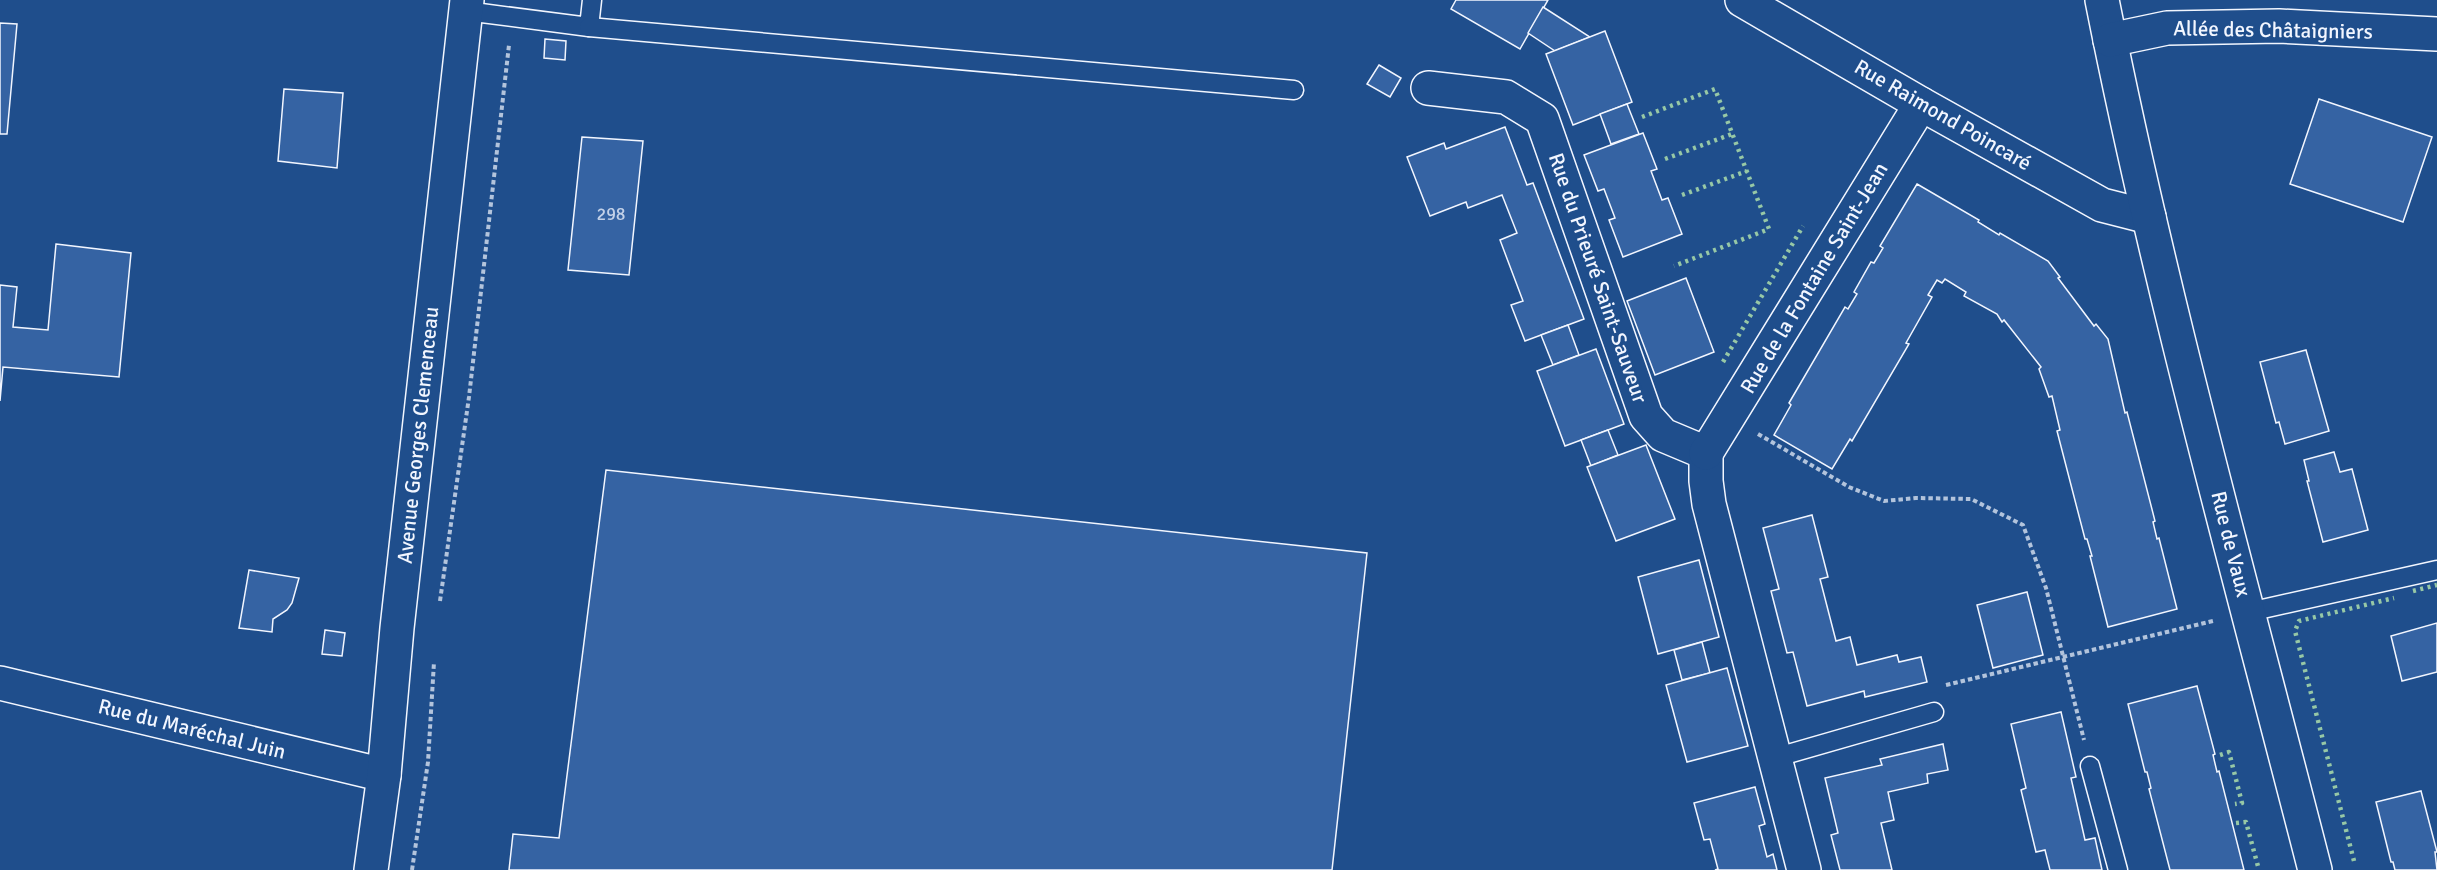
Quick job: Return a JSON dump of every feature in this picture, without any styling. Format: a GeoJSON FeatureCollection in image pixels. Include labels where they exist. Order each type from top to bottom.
{"type":"FeatureCollection","features":[{"type":"Feature","properties":{"kind":"street","name":"Rue Raimond Poincaré"},"geometry":{"type":"LineString","coordinates":[[1742,0],[2102,205],[2149,217]]}},
{"type":"Feature","properties":{"kind":"street","name":"Rue de Vaux"},"geometry":{"type":"LineString","coordinates":[[2102,0],[2149,217],[2315,870]]}},
{"type":"Feature","properties":{"kind":"street","name":"Avenue Georges Clemenceau"},"geometry":{"type":"LineString","coordinates":[[371,870],[384,775],[398,617],[466,5]]}},
{"type":"Feature","properties":{"kind":"street","name":"Allée des Châtaigniers"},"geometry":{"type":"LineString","coordinates":[[2110,40],[2167,28],[2278,26],[2437,34]]}},
{"type":"Feature","properties":{"kind":"street","name":"Rue du Prieuré Saint-Sauveur"},"geometry":{"type":"LineString","coordinates":[[1428,88],[1506,97],[1542,119],[1646,416],[1663,435],[1707,453]]}},
{"type":"Feature","properties":{"kind":"street","name":"Rue de la Fontaine Saint-Jean"},"geometry":{"type":"LineString","coordinates":[[1707,453],[1921,104]]}},
{"type":"Feature","properties":{"kind":"street"},"geometry":{"type":"LineString","coordinates":[[1707,453],[1706,481],[1709,504],[1773,758],[1804,870]]}},
{"type":"Feature","properties":{"kind":"street","name":"Rue du Maréchal Juin"},"geometry":{"type":"LineString","coordinates":[[0,683],[384,775]]}},
{"type":"Feature","properties":{"kind":"lane"},"geometry":{"type":"LineString","coordinates":[[589,27],[592,0]]}},
{"type":"Feature","properties":{"kind":"lane"},"geometry":{"type":"LineString","coordinates":[[466,5],[513,18],[589,27],[1294,90]]}},
{"type":"Feature","properties":{"kind":"lane"},"geometry":{"type":"LineString","coordinates":[[2249,612],[2437,570]]}},
{"type":"Feature","properties":{"kind":"lane"},"geometry":{"type":"LineString","coordinates":[[1773,758],[1934,712]]}},
{"type":"Feature","properties":{"kind":"lane"},"geometry":{"type":"LineString","coordinates":[[2090,766],[2118,870]]}},
{"type":"Feature","properties":{"kind":"path"},"geometry":{"type":"LineString","coordinates":[[439,609],[469,397],[513,18]]}},
{"type":"Feature","properties":{"kind":"path"},"geometry":{"type":"LineString","coordinates":[[1729,417],[1849,487],[1884,501],[1916,498],[1971,499],[2023,525],[2046,588],[2090,766]]}},
{"type":"Feature","properties":{"kind":"path"},"geometry":{"type":"LineString","coordinates":[[1934,712],[1938,687],[2249,612]]}},
{"type":"Feature","properties":{"kind":"path"},"geometry":{"type":"LineString","coordinates":[[412,870],[428,762],[434,656]]}},
{"type":"Feature","properties":{"kind":"building"},"geometry":{"type":"Polygon","coordinates":[[[1456,0],[1548,0],[1520,49],[1451,9],[1456,0]]]}},
{"type":"Feature","properties":{"kind":"building"},"geometry":{"type":"Polygon","coordinates":[[[1543,7],[1590,37],[1555,51],[1528,33],[1543,7]]]}},
{"type":"Feature","properties":{"kind":"building"},"geometry":{"type":"Polygon","coordinates":[[[0,23],[17,24],[7,134],[0,134],[0,23]]]}},
{"type":"Feature","properties":{"kind":"building"},"geometry":{"type":"Polygon","coordinates":[[[1605,31],[1632,102],[1573,125],[1546,54],[1605,31]]]}},
{"type":"Feature","properties":{"kind":"building"},"geometry":{"type":"Polygon","coordinates":[[[545,39],[566,41],[565,60],[544,58],[545,39]]]}},
{"type":"Feature","properties":{"kind":"building"},"geometry":{"type":"Polygon","coordinates":[[[1379,65],[1401,78],[1390,97],[1367,84],[1379,65]]]}},
{"type":"Feature","properties":{"kind":"building"},"geometry":{"type":"Polygon","coordinates":[[[284,89],[343,93],[337,168],[278,161],[284,89]]]}},
{"type":"Feature","properties":{"kind":"building"},"geometry":{"type":"Polygon","coordinates":[[[2319,99],[2432,137],[2403,222],[2290,184],[2319,99]]]}},
{"type":"Feature","properties":{"kind":"building"},"geometry":{"type":"Polygon","coordinates":[[[1627,104],[1639,134],[1611,144],[1600,114],[1627,104]]]}},
{"type":"Feature","properties":{"kind":"building"},"geometry":{"type":"Polygon","coordinates":[[[1505,127],[1527,185],[1533,183],[1584,319],[1525,341],[1511,305],[1523,301],[1500,240],[1517,233],[1502,195],[1468,208],[1466,202],[1430,216],[1407,157],[1444,143],[1446,149],[1505,127]]]}},
{"type":"Feature","properties":{"kind":"building"},"geometry":{"type":"Polygon","coordinates":[[[1643,133],[1657,169],[1651,171],[1662,200],[1668,198],[1682,234],[1623,257],[1609,220],[1615,218],[1604,189],[1598,191],[1584,155],[1643,133]]]}},
{"type":"Feature","properties":{"kind":"building"},"geometry":{"type":"Polygon","coordinates":[[[582,137],[643,141],[629,275],[568,270],[582,137]]]}},
{"type":"Feature","properties":{"kind":"building"},"geometry":{"type":"Polygon","coordinates":[[[1917,184],[1979,220],[1978,222],[1999,235],[2000,233],[2048,261],[2094,326],[2096,324],[2108,339],[2125,413],[2127,412],[2155,521],[2153,522],[2157,539],[2159,538],[2177,609],[2108,627],[2090,556],[2092,556],[2087,539],[2085,539],[2057,431],[2060,430],[2052,396],[2049,397],[2039,369],[2041,367],[2004,320],[2002,322],[1997,314],[1964,296],[1966,292],[1945,279],[1942,283],[1937,280],[1928,295],[1932,297],[1906,343],[1909,344],[1852,441],[1850,439],[1832,469],[1774,435],[1791,405],[1789,403],[1845,307],[1848,309],[1857,294],[1854,292],[1871,262],[1874,263],[1883,248],[1880,246],[1917,184]]]}},
{"type":"Feature","properties":{"kind":"building"},"geometry":{"type":"Polygon","coordinates":[[[56,244],[131,253],[119,377],[3,367],[0,401],[0,285],[17,287],[13,327],[48,330],[56,244]]]}},
{"type":"Feature","properties":{"kind":"building"},"geometry":{"type":"Polygon","coordinates":[[[1686,278],[1714,352],[1655,375],[1627,301],[1686,278]]]}},
{"type":"Feature","properties":{"kind":"building"},"geometry":{"type":"Polygon","coordinates":[[[1568,325],[1579,355],[1553,365],[1541,335],[1568,325]]]}},
{"type":"Feature","properties":{"kind":"building"},"geometry":{"type":"Polygon","coordinates":[[[1596,349],[1624,424],[1565,446],[1537,371],[1596,349]]]}},
{"type":"Feature","properties":{"kind":"building"},"geometry":{"type":"Polygon","coordinates":[[[2306,350],[2329,431],[2285,444],[2279,422],[2276,423],[2260,362],[2306,350]]]}},
{"type":"Feature","properties":{"kind":"building"},"geometry":{"type":"Polygon","coordinates":[[[1608,430],[1618,455],[1591,466],[1581,440],[1608,430]]]}},
{"type":"Feature","properties":{"kind":"building"},"geometry":{"type":"Polygon","coordinates":[[[1646,445],[1675,519],[1616,541],[1587,467],[1646,445]]]}},
{"type":"Feature","properties":{"kind":"building"},"geometry":{"type":"Polygon","coordinates":[[[2334,452],[2340,472],[2352,469],[2368,530],[2323,542],[2307,481],[2309,481],[2304,460],[2334,452]]]}},
{"type":"Feature","properties":{"kind":"building"},"geometry":{"type":"Polygon","coordinates":[[[606,470],[1367,553],[1332,870],[509,870],[513,834],[559,838],[606,470]]]}},
{"type":"Feature","properties":{"kind":"building"},"geometry":{"type":"Polygon","coordinates":[[[1812,515],[1828,577],[1820,579],[1836,641],[1850,637],[1857,665],[1897,655],[1899,662],[1921,657],[1927,682],[1865,697],[1864,691],[1807,706],[1793,652],[1787,653],[1771,591],[1779,589],[1763,528],[1812,515]]]}},
{"type":"Feature","properties":{"kind":"building"},"geometry":{"type":"Polygon","coordinates":[[[1699,560],[1719,637],[1658,654],[1638,577],[1699,560]]]}},
{"type":"Feature","properties":{"kind":"building"},"geometry":{"type":"Polygon","coordinates":[[[249,570],[299,578],[292,603],[287,610],[273,619],[272,632],[239,628],[249,570]]]}},
{"type":"Feature","properties":{"kind":"building"},"geometry":{"type":"Polygon","coordinates":[[[2027,592],[2043,655],[1993,668],[1977,605],[2027,592]]]}},
{"type":"Feature","properties":{"kind":"building"},"geometry":{"type":"Polygon","coordinates":[[[2437,623],[2437,672],[2402,681],[2391,636],[2437,623]]]}},
{"type":"Feature","properties":{"kind":"building"},"geometry":{"type":"Polygon","coordinates":[[[325,630],[345,633],[342,656],[322,654],[325,630]]]}},
{"type":"Feature","properties":{"kind":"building"},"geometry":{"type":"Polygon","coordinates":[[[1702,642],[1710,673],[1682,680],[1674,650],[1702,642]]]}},
{"type":"Feature","properties":{"kind":"building"},"geometry":{"type":"Polygon","coordinates":[[[1727,668],[1748,746],[1687,762],[1666,685],[1727,668]]]}},
{"type":"Feature","properties":{"kind":"building"},"geometry":{"type":"Polygon","coordinates":[[[2197,686],[2215,754],[2213,755],[2217,772],[2219,771],[2244,870],[2170,870],[2149,789],[2151,788],[2128,704],[2197,686]]]}},
{"type":"Feature","properties":{"kind":"building"},"geometry":{"type":"Polygon","coordinates":[[[2061,712],[2076,777],[2071,778],[2085,840],[2095,838],[2102,870],[2050,870],[2045,850],[2036,852],[2021,790],[2026,788],[2011,724],[2061,712]]]}},
{"type":"Feature","properties":{"kind":"building"},"geometry":{"type":"Polygon","coordinates":[[[1943,744],[1948,770],[1927,774],[1928,783],[1888,792],[1894,820],[1881,823],[1892,870],[1840,870],[1831,835],[1838,833],[1825,778],[1882,765],[1880,759],[1943,744]]]}},
{"type":"Feature","properties":{"kind":"building"},"geometry":{"type":"Polygon","coordinates":[[[1755,787],[1765,824],[1759,826],[1767,857],[1773,854],[1777,870],[1715,870],[1718,869],[1710,839],[1704,840],[1694,803],[1755,787]]]}},
{"type":"Feature","properties":{"kind":"building"},"geometry":{"type":"Polygon","coordinates":[[[2421,791],[2437,852],[2435,852],[2437,870],[2395,870],[2376,802],[2421,791]]]}},
{"type":"Feature","properties":{"kind":"hedge"},"geometry":{"type":"LineString","coordinates":[[1642,117],[1715,89],[1769,229],[1674,266]]}},
{"type":"Feature","properties":{"kind":"hedge"},"geometry":{"type":"LineString","coordinates":[[1665,159],[1732,134]]}},
{"type":"Feature","properties":{"kind":"hedge"},"geometry":{"type":"LineString","coordinates":[[1682,195],[1747,171]]}},
{"type":"Feature","properties":{"kind":"hedge"},"geometry":{"type":"LineString","coordinates":[[1723,362],[1803,226]]}},
{"type":"Feature","properties":{"kind":"hedge"},"geometry":{"type":"LineString","coordinates":[[2413,591],[2437,585]]}},
{"type":"Feature","properties":{"kind":"hedge"},"geometry":{"type":"LineString","coordinates":[[2354,861],[2295,631],[2299,621],[2394,598]]}},
{"type":"Feature","properties":{"kind":"hedge"},"geometry":{"type":"LineString","coordinates":[[2220,755],[2229,752],[2242,803],[2235,804]]}},
{"type":"Feature","properties":{"kind":"hedge"},"geometry":{"type":"LineString","coordinates":[[2236,823],[2246,822],[2259,870]]}}]}
